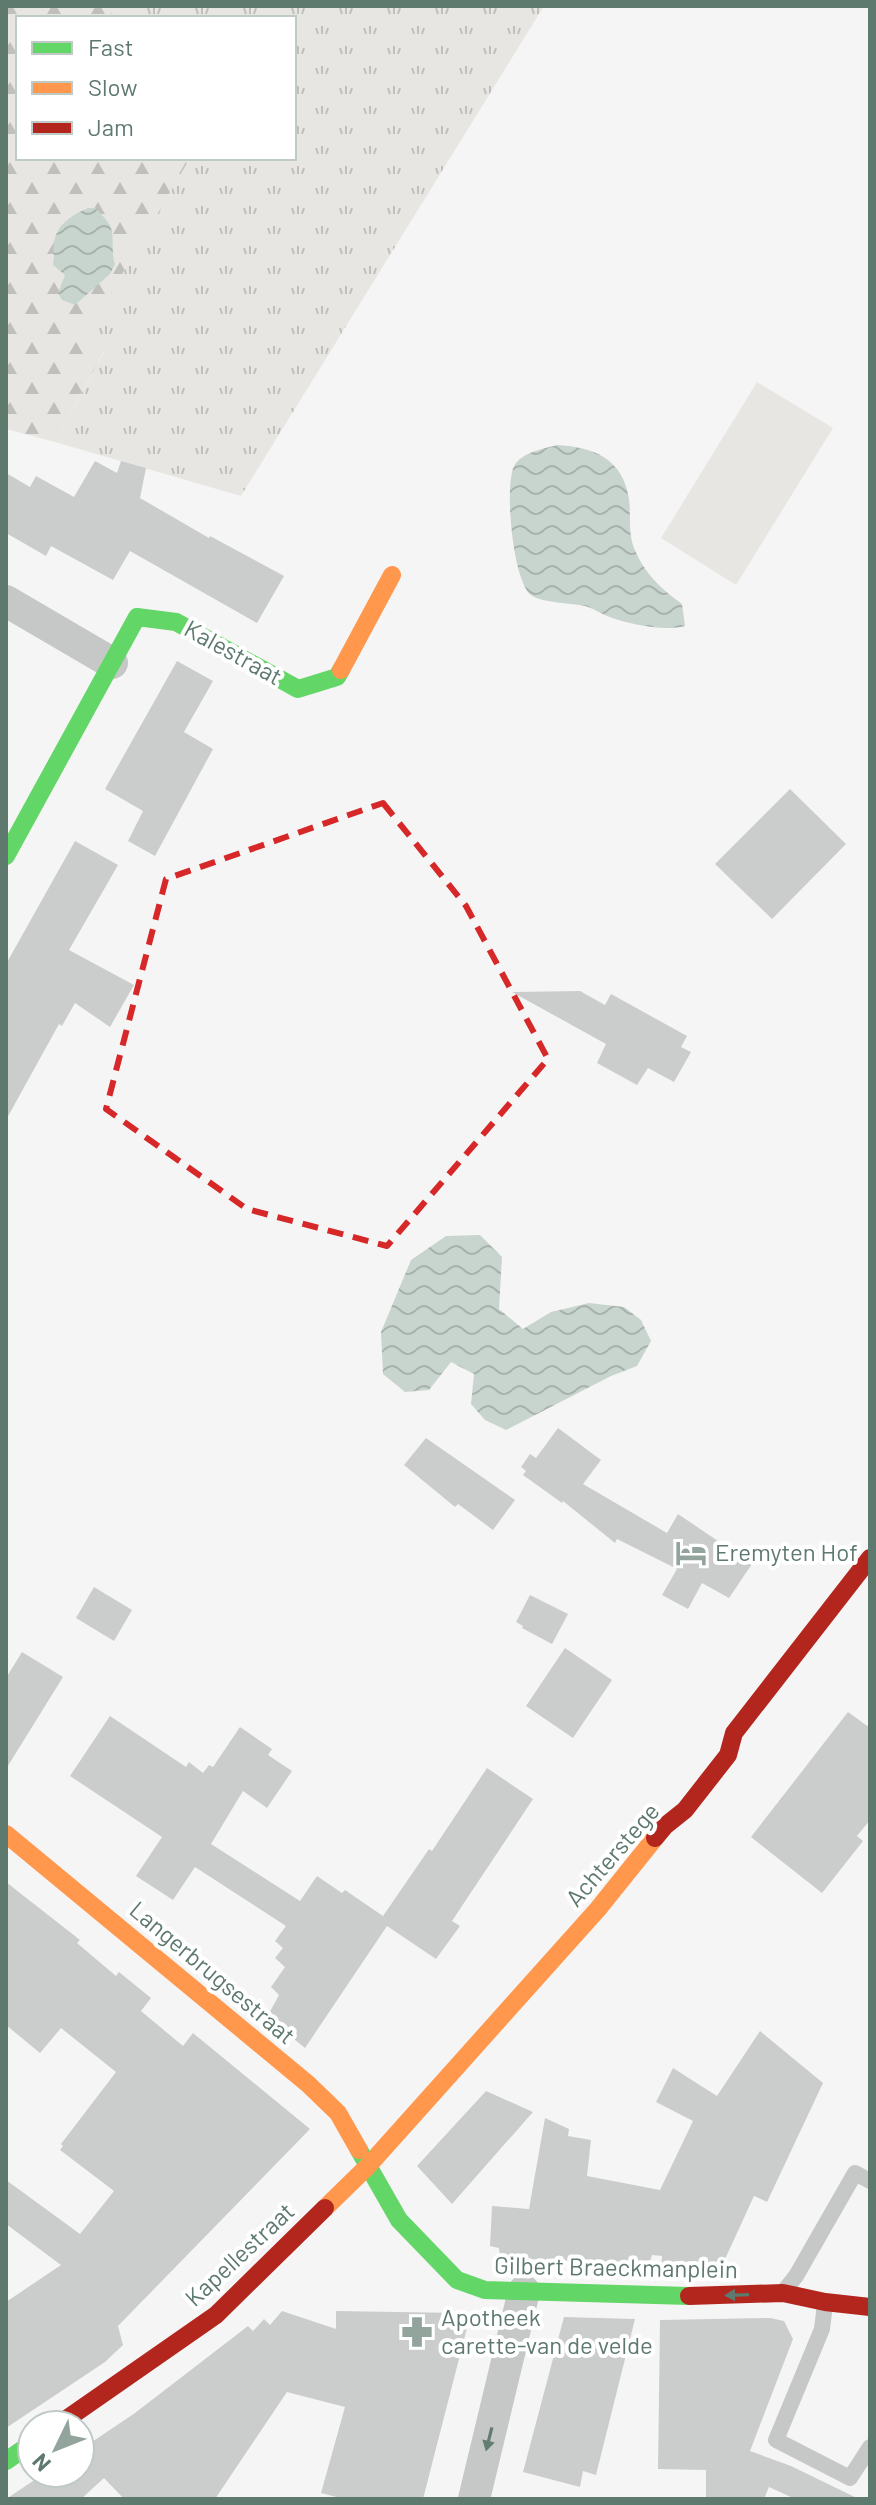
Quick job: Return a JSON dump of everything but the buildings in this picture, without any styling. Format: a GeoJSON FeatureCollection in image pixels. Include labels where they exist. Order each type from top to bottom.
{"type":"FeatureCollection","features":[{"type":"Feature","properties":{"kind":"street","name":"Kalestraat"},"geometry":{"type":"LineString","coordinates":[[112,663],[137,617],[176,622],[298,689],[337,677],[392,575]]}},
{"type":"Feature","properties":{"kind":"street"},"geometry":{"type":"LineString","coordinates":[[6,601],[112,663],[6,856]]}},
{"type":"Feature","properties":{"kind":"street","name":"Achterstege"},"geometry":{"type":"LineString","coordinates":[[368,2166],[588,1921],[665,1826],[685,1810],[728,1755],[734,1733],[870,1558]]}},
{"type":"Feature","properties":{"kind":"street","name":"Langerbrugsestraat"},"geometry":{"type":"LineString","coordinates":[[6,1834],[308,2084],[338,2113],[368,2166]]}},
{"type":"Feature","properties":{"kind":"street","name":"Gilbert Braeckmanplein"},"geometry":{"type":"LineString","coordinates":[[368,2166],[399,2220],[457,2280],[485,2290],[706,2296],[783,2293],[870,2307]]}},
{"type":"Feature","properties":{"kind":"street","name":"Kapellestraat"},"geometry":{"type":"LineString","coordinates":[[81,2409],[216,2315],[368,2166]]}},
{"type":"Feature","properties":{"kind":"street"},"geometry":{"type":"LineString","coordinates":[[474,2499],[524,2291]]}},
{"type":"Feature","properties":{"kind":"lane"},"geometry":{"type":"LineString","coordinates":[[783,2293],[796,2276],[855,2173],[870,2181]]}},
{"type":"Feature","properties":{"kind":"lane"},"geometry":{"type":"LineString","coordinates":[[825,2302],[822,2329],[776,2440],[850,2478],[870,2447]]}},
{"type":"Feature","properties":{"kind":"highlighted area"},"geometry":{"type":"Polygon","coordinates":[[[383,803],[466,906],[548,1059],[387,1246],[247,1209],[106,1109],[166,879],[383,803]]]}},
{"type":"Feature","properties":{"kind":"green space"},"geometry":{"type":"Polygon","coordinates":[[[6,6],[115,6],[109,16],[16,16],[16,160],[189,160],[83,341],[105,349],[55,442],[6,429],[6,6]]]}},
{"type":"Feature","properties":{"kind":"green space"},"geometry":{"type":"Polygon","coordinates":[[[115,6],[544,6],[241,496],[55,442],[105,350],[83,341],[189,160],[296,160],[296,16],[109,16],[115,6]]]}},
{"type":"Feature","properties":{"kind":"green space"},"geometry":{"type":"Polygon","coordinates":[[[757,382],[833,428],[736,585],[661,538],[757,382]]]}},
{"type":"Feature","properties":{"kind":"water"},"geometry":{"type":"Polygon","coordinates":[[[88,208],[96,208],[109,224],[115,264],[110,274],[75,305],[62,300],[58,293],[65,275],[53,265],[54,241],[64,223],[88,208]]]}},
{"type":"Feature","properties":{"kind":"water"},"geometry":{"type":"Polygon","coordinates":[[[557,445],[594,452],[613,464],[626,485],[634,548],[654,580],[682,604],[685,626],[657,628],[625,622],[585,606],[536,598],[525,587],[512,534],[511,477],[514,466],[522,457],[557,445]]]}},
{"type":"Feature","properties":{"kind":"water"},"geometry":{"type":"Polygon","coordinates":[[[480,1235],[502,1257],[499,1309],[523,1329],[551,1312],[589,1303],[624,1307],[641,1320],[651,1341],[637,1366],[611,1376],[506,1430],[485,1420],[471,1404],[474,1374],[451,1362],[429,1390],[405,1392],[383,1374],[381,1332],[411,1260],[446,1236],[480,1235]]]}},
{"type":"Feature","properties":{"kind":"traffic: fast"},"geometry":{"type":"LineString","coordinates":[[6,856],[137,617],[176,622],[298,689],[337,677],[341,670]]}},
{"type":"Feature","properties":{"kind":"traffic: fast"},"geometry":{"type":"LineString","coordinates":[[359,2150],[399,2220],[457,2280],[485,2290],[689,2296]]}},
{"type":"Feature","properties":{"kind":"traffic: fast"},"geometry":{"type":"LineString","coordinates":[[6,2461],[16,2454]]}},
{"type":"Feature","properties":{"kind":"traffic: slow"},"geometry":{"type":"LineString","coordinates":[[341,670],[392,575]]}},
{"type":"Feature","properties":{"kind":"traffic: slow"},"geometry":{"type":"LineString","coordinates":[[6,1834],[308,2084],[338,2113],[359,2150]]}},
{"type":"Feature","properties":{"kind":"traffic: slow"},"geometry":{"type":"LineString","coordinates":[[325,2208],[368,2166],[598,1909],[655,1838]]}},
{"type":"Feature","properties":{"kind":"traffic: jam"},"geometry":{"type":"LineString","coordinates":[[655,1838],[685,1810],[728,1755],[734,1733],[870,1558]]}},
{"type":"Feature","properties":{"kind":"traffic: jam"},"geometry":{"type":"LineString","coordinates":[[81,2409],[216,2315],[325,2208]]}},
{"type":"Feature","properties":{"kind":"traffic: jam"},"geometry":{"type":"LineString","coordinates":[[689,2296],[783,2293],[870,2307]]}},
{"type":"Feature","properties":{"kind":"place","name":"Eremyten Hof"},"geometry":{"type":"Point","coordinates":[691,1553]}},
{"type":"Feature","properties":{"kind":"place","name":"Apotheek carette-van de velde"},"geometry":{"type":"Point","coordinates":[417,2332]}}]}
